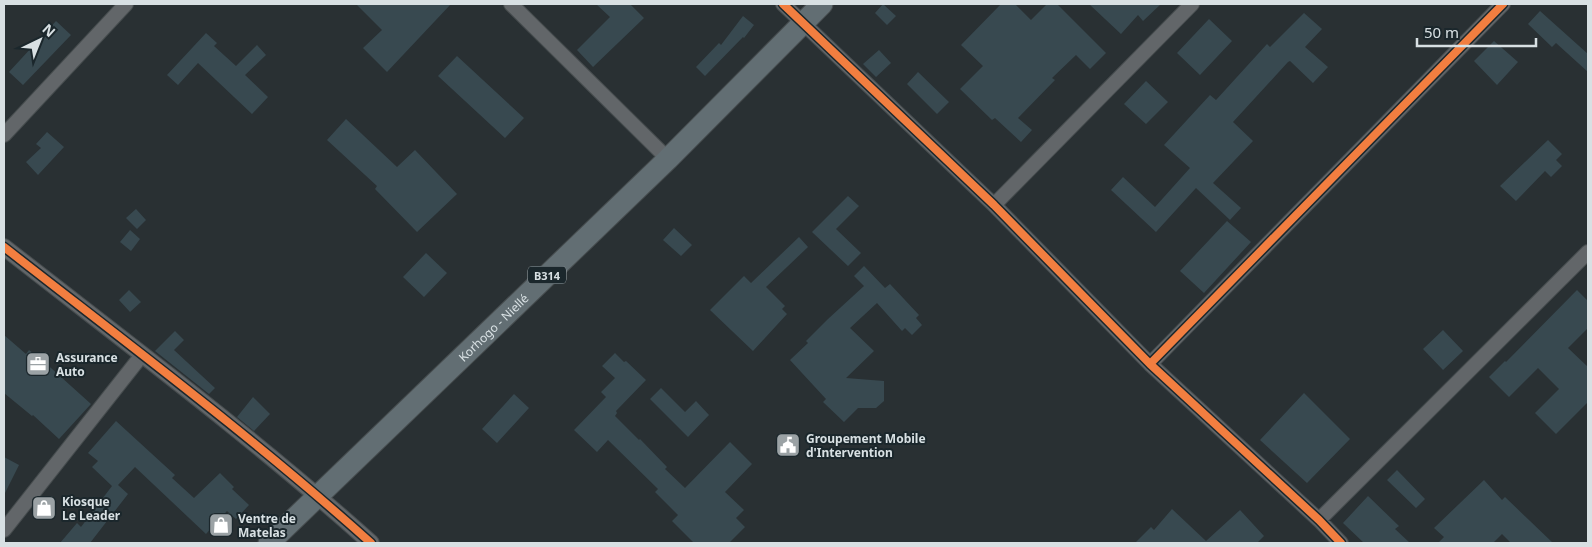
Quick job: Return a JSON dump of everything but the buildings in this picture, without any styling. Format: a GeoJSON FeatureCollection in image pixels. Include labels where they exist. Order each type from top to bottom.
{"type":"FeatureCollection","features":[{"type":"Feature","properties":{"kind":"main road","name":"Korhogo - Niellé"},"geometry":{"type":"LineString","coordinates":[[269,543],[668,159],[822,4]]}},
{"type":"Feature","properties":{"kind":"street"},"geometry":{"type":"LineString","coordinates":[[4,135],[126,4]]}},
{"type":"Feature","properties":{"kind":"street"},"geometry":{"type":"LineString","coordinates":[[512,4],[668,159]]}},
{"type":"Feature","properties":{"kind":"street"},"geometry":{"type":"LineString","coordinates":[[783,4],[994,204],[1150,364],[1319,520],[1341,543]]}},
{"type":"Feature","properties":{"kind":"street"},"geometry":{"type":"LineString","coordinates":[[994,204],[1192,4]]}},
{"type":"Feature","properties":{"kind":"street"},"geometry":{"type":"LineString","coordinates":[[1150,364],[1503,4]]}},
{"type":"Feature","properties":{"kind":"street"},"geometry":{"type":"LineString","coordinates":[[4,247],[318,496],[371,543]]}},
{"type":"Feature","properties":{"kind":"street"},"geometry":{"type":"LineString","coordinates":[[1319,520],[1588,252]]}},
{"type":"Feature","properties":{"kind":"street"},"geometry":{"type":"LineString","coordinates":[[5,525],[142,355]]}},
{"type":"Feature","properties":{"kind":"cycle path"},"geometry":{"type":"LineString","coordinates":[[783,4],[994,205],[1150,364],[1319,520],[1341,543]]}},
{"type":"Feature","properties":{"kind":"cycle path"},"geometry":{"type":"LineString","coordinates":[[1150,364],[1503,4]]}},
{"type":"Feature","properties":{"kind":"cycle path"},"geometry":{"type":"LineString","coordinates":[[4,247],[282,466],[371,543]]}},
{"type":"Feature","properties":{"kind":"place","name":"Assurance Auto"},"geometry":{"type":"Point","coordinates":[38,364]}},
{"type":"Feature","properties":{"kind":"place","name":"Groupement Mobile d'Intervention"},"geometry":{"type":"Point","coordinates":[788,445]}},
{"type":"Feature","properties":{"kind":"place","name":"Kiosque Le Leader"},"geometry":{"type":"Point","coordinates":[44,508]}},
{"type":"Feature","properties":{"kind":"place","name":"Ventre de Matelas"},"geometry":{"type":"Point","coordinates":[221,525]}}]}
